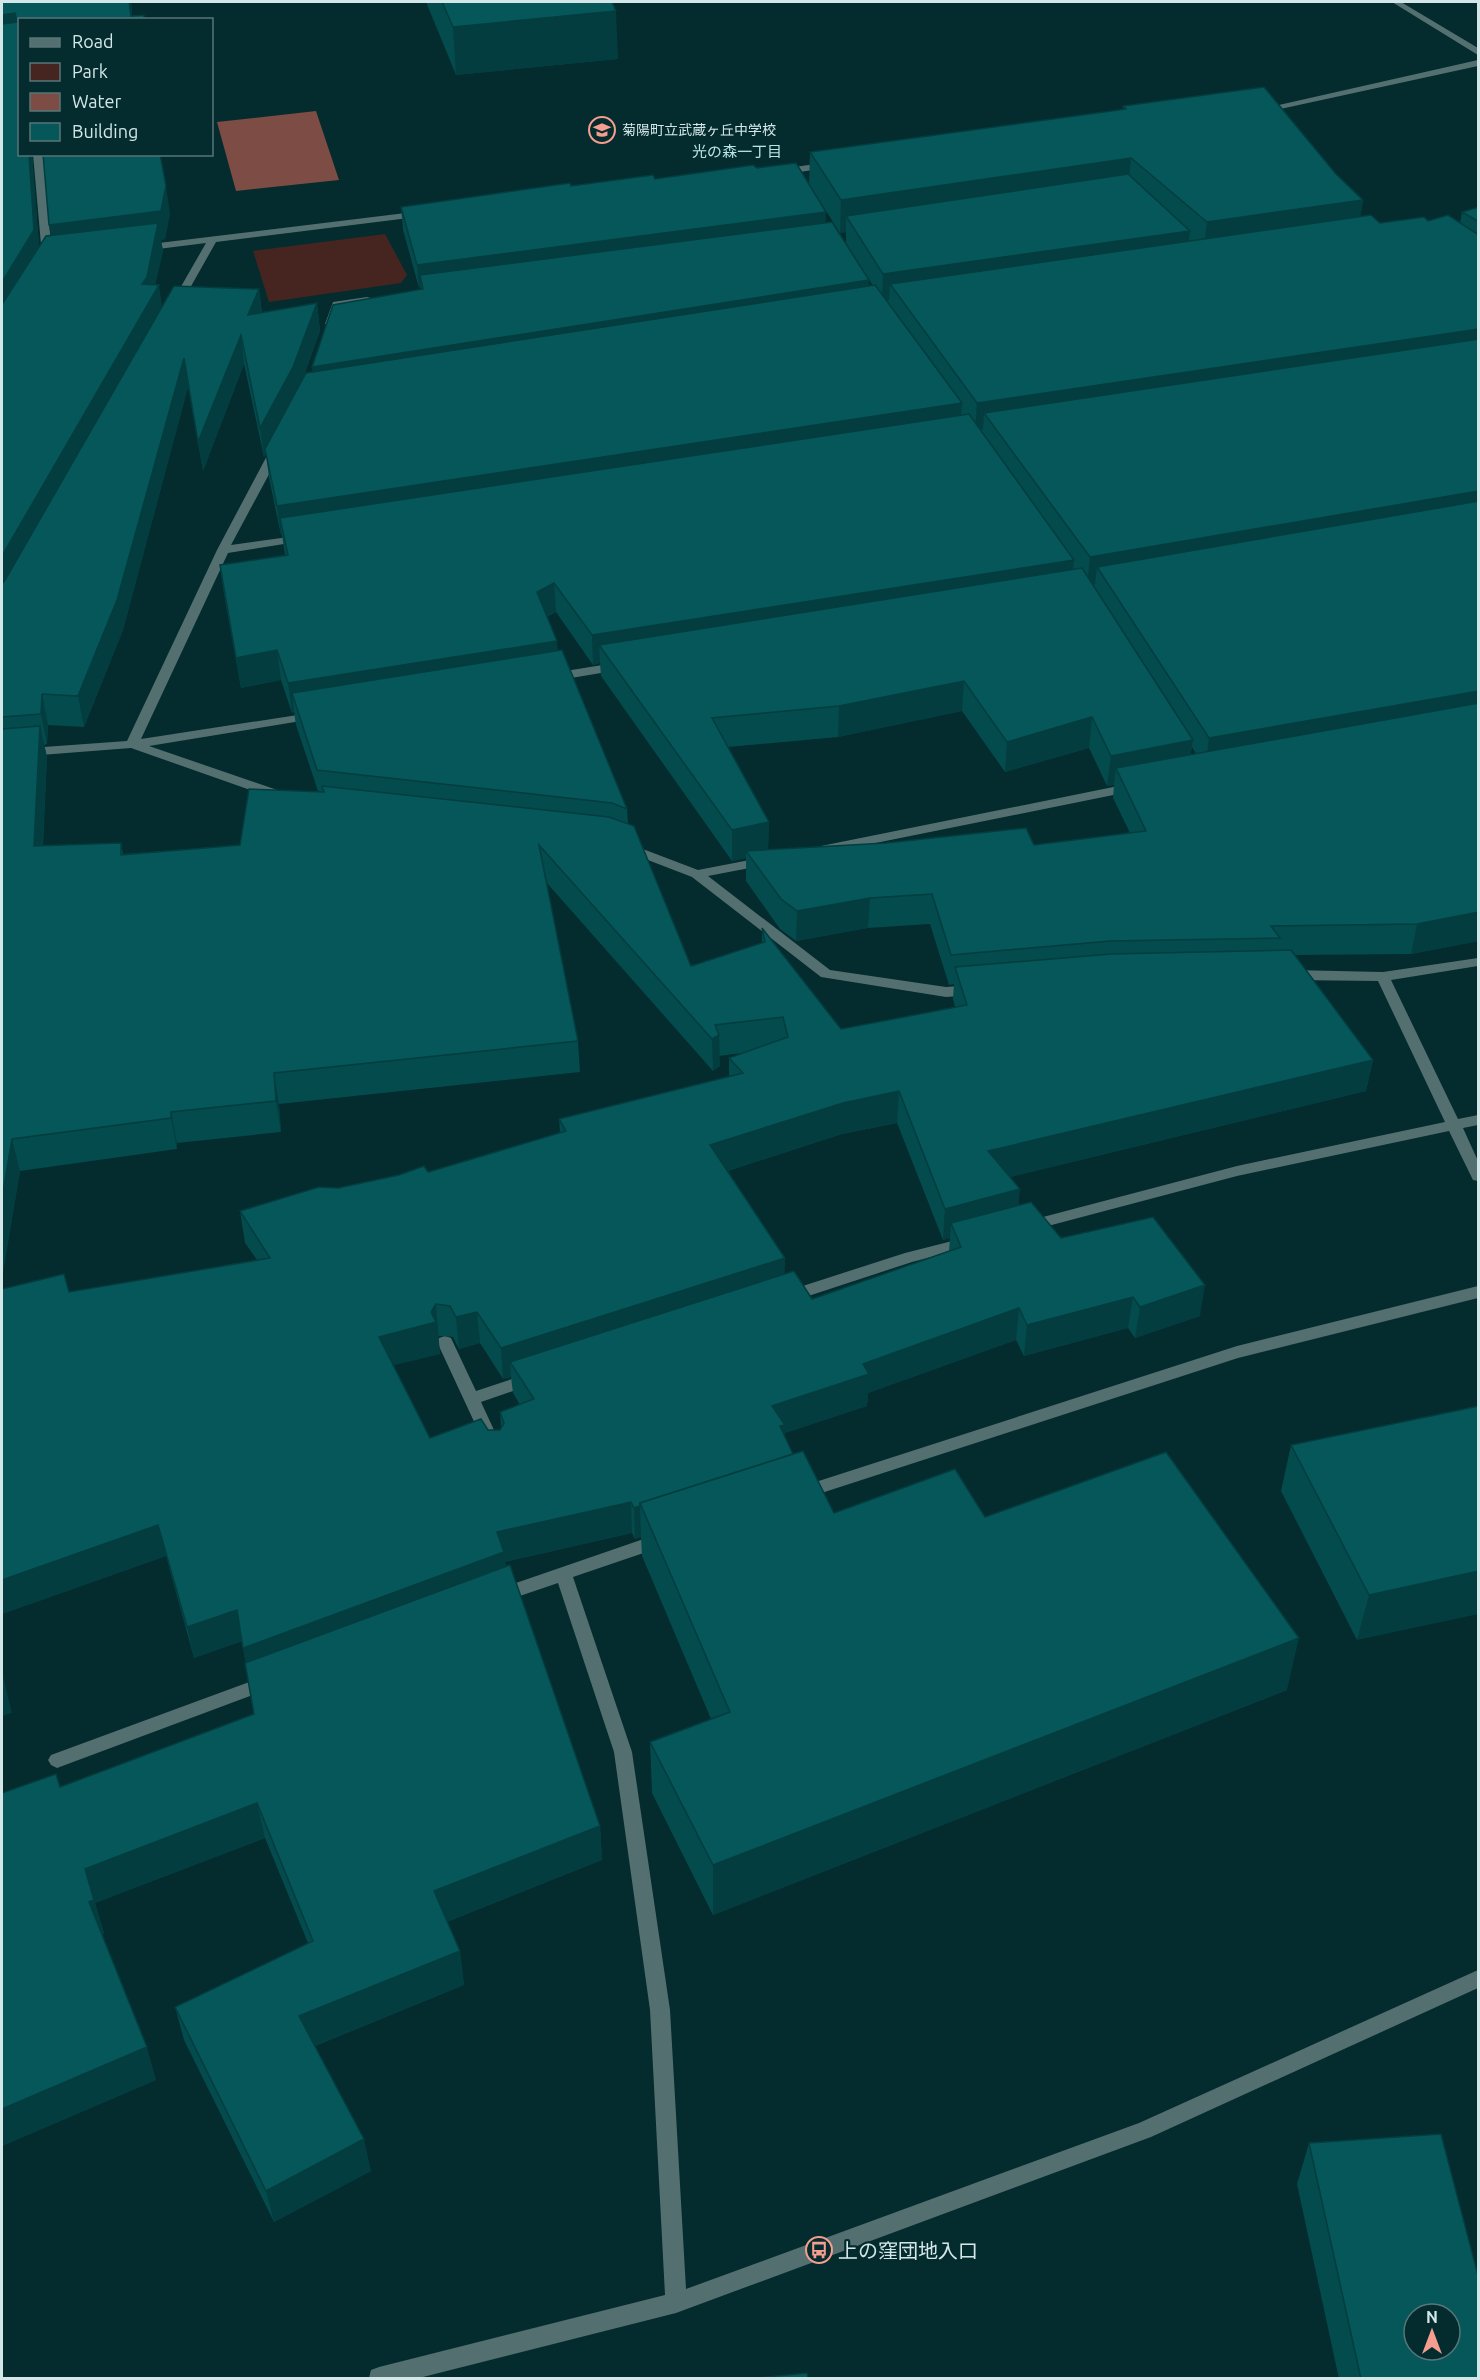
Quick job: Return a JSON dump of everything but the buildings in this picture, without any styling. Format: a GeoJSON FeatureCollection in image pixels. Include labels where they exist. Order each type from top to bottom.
{"type":"FeatureCollection","features":[{"type":"Feature","properties":{"kind":"street"},"geometry":{"type":"LineString","coordinates":[[1396,2],[1479,52]]}},
{"type":"Feature","properties":{"kind":"street"},"geometry":{"type":"LineString","coordinates":[[1246,113],[1479,63]]}},
{"type":"Feature","properties":{"kind":"street"},"geometry":{"type":"LineString","coordinates":[[38,156],[47,259],[40,269]]}},
{"type":"Feature","properties":{"kind":"street"},"geometry":{"type":"LineString","coordinates":[[769,173],[796,175],[839,164]]}},
{"type":"Feature","properties":{"kind":"street"},"geometry":{"type":"LineString","coordinates":[[130,249],[438,212]]}},
{"type":"Feature","properties":{"kind":"street"},"geometry":{"type":"LineString","coordinates":[[172,311],[213,239]]}},
{"type":"Feature","properties":{"kind":"street"},"geometry":{"type":"LineString","coordinates":[[47,259],[59,258]]}},
{"type":"Feature","properties":{"kind":"street"},"geometry":{"type":"LineString","coordinates":[[326,335],[337,304],[385,297]]}},
{"type":"Feature","properties":{"kind":"street"},"geometry":{"type":"LineString","coordinates":[[132,744],[223,550],[282,438]]}},
{"type":"Feature","properties":{"kind":"street"},"geometry":{"type":"LineString","coordinates":[[223,550],[316,536]]}},
{"type":"Feature","properties":{"kind":"street"},"geometry":{"type":"LineString","coordinates":[[543,678],[637,663]]}},
{"type":"Feature","properties":{"kind":"street"},"geometry":{"type":"LineString","coordinates":[[2,754],[132,744],[332,712]]}},
{"type":"Feature","properties":{"kind":"street"},"geometry":{"type":"LineString","coordinates":[[132,744],[291,799]]}},
{"type":"Feature","properties":{"kind":"street"},"geometry":{"type":"LineString","coordinates":[[802,853],[1142,786]]}},
{"type":"Feature","properties":{"kind":"street"},"geometry":{"type":"LineString","coordinates":[[613,842],[697,874],[826,974],[946,992],[992,988]]}},
{"type":"Feature","properties":{"kind":"street"},"geometry":{"type":"LineString","coordinates":[[697,874],[779,858]]}},
{"type":"Feature","properties":{"kind":"street"},"geometry":{"type":"LineString","coordinates":[[1279,975],[1383,977],[1479,962]]}},
{"type":"Feature","properties":{"kind":"street"},"geometry":{"type":"LineString","coordinates":[[1383,977],[1479,1176]]}},
{"type":"Feature","properties":{"kind":"street"},"geometry":{"type":"LineString","coordinates":[[1011,1230],[1237,1171],[1479,1120]]}},
{"type":"Feature","properties":{"kind":"street"},"geometry":{"type":"LineString","coordinates":[[775,1300],[910,1257],[989,1236]]}},
{"type":"Feature","properties":{"kind":"street"},"geometry":{"type":"LineString","coordinates":[[786,1499],[1237,1352],[1479,1292]]}},
{"type":"Feature","properties":{"kind":"street"},"geometry":{"type":"LineString","coordinates":[[445,1342],[473,1398],[497,1455]]}},
{"type":"Feature","properties":{"kind":"street"},"geometry":{"type":"LineString","coordinates":[[473,1398],[540,1376]]}},
{"type":"Feature","properties":{"kind":"street"},"geometry":{"type":"LineString","coordinates":[[484,1601],[563,1572],[674,1536]]}},
{"type":"Feature","properties":{"kind":"street"},"geometry":{"type":"LineString","coordinates":[[563,1572],[623,1752],[660,2010],[676,2303]]}},
{"type":"Feature","properties":{"kind":"street"},"geometry":{"type":"LineString","coordinates":[[57,1760],[282,1676]]}},
{"type":"Feature","properties":{"kind":"street"},"geometry":{"type":"LineString","coordinates":[[379,2379],[676,2303],[1144,2130],[1479,1979]]}},
{"type":"Feature","properties":{"kind":"green space"},"geometry":{"type":"Polygon","coordinates":[[[385,234],[407,275],[401,283],[269,302],[253,251],[385,234]]]}},
{"type":"Feature","properties":{"kind":"water"},"geometry":{"type":"Polygon","coordinates":[[[316,111],[339,180],[236,191],[217,122],[316,111]]]}},
{"type":"Feature","properties":{"kind":"place","name":"菊陽町立武蔵ヶ丘中学校"},"geometry":{"type":"Point","coordinates":[602,130]}},
{"type":"Feature","properties":{"kind":"place","name":"上の窪団地入口"},"geometry":{"type":"Point","coordinates":[819,2250]}},
{"type":"Feature","properties":{"kind":"district","name":"光の森一丁目"},"geometry":{"type":"Point","coordinates":[737,151]}}]}
